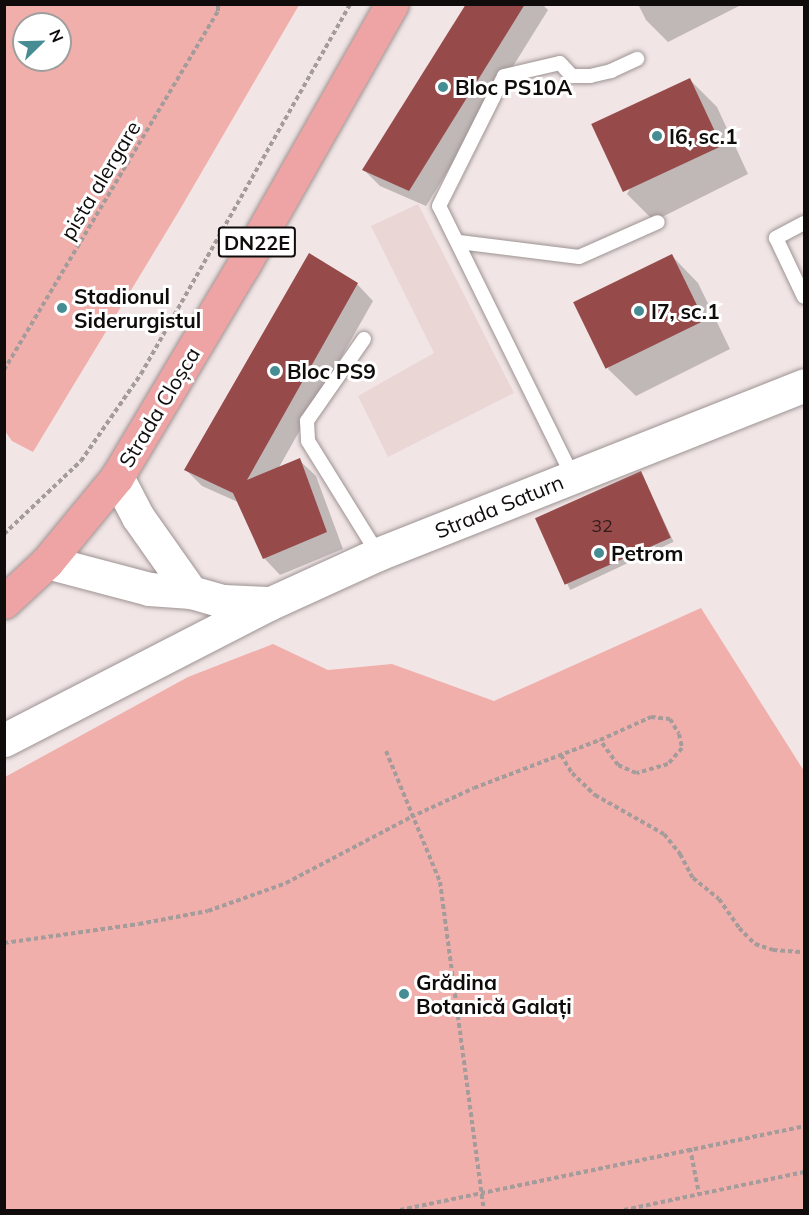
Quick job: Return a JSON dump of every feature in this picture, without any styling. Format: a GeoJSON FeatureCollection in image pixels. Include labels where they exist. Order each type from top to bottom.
{"type":"FeatureCollection","features":[{"type":"Feature","properties":{"kind":"main road","name":"Strada Cloșca"},"geometry":{"type":"LineString","coordinates":[[4,602],[47,562],[117,477],[243,266],[392,4]]}},
{"type":"Feature","properties":{"kind":"street","name":"Strada Saturn"},"geometry":{"type":"LineString","coordinates":[[47,562],[149,589],[191,592],[224,601],[269,604],[378,554],[804,385]]}},
{"type":"Feature","properties":{"kind":"street"},"geometry":{"type":"LineString","coordinates":[[117,477],[150,536],[191,592]]}},
{"type":"Feature","properties":{"kind":"street"},"geometry":{"type":"LineString","coordinates":[[4,740],[269,604]]}},
{"type":"Feature","properties":{"kind":"lane"},"geometry":{"type":"LineString","coordinates":[[573,477],[459,242],[439,206],[504,76],[560,63],[572,75],[590,76],[611,71],[637,59]]}},
{"type":"Feature","properties":{"kind":"lane"},"geometry":{"type":"LineString","coordinates":[[459,242],[579,257],[658,222]]}},
{"type":"Feature","properties":{"kind":"lane"},"geometry":{"type":"LineString","coordinates":[[804,223],[776,238],[804,297]]}},
{"type":"Feature","properties":{"kind":"lane"},"geometry":{"type":"LineString","coordinates":[[364,339],[307,421],[308,441],[378,554]]}},
{"type":"Feature","properties":{"kind":"path","name":"pista alergare"},"geometry":{"type":"LineString","coordinates":[[4,370],[218,11],[218,4]]}},
{"type":"Feature","properties":{"kind":"path"},"geometry":{"type":"LineString","coordinates":[[4,534],[81,461],[141,374],[350,4]]}},
{"type":"Feature","properties":{"kind":"path"},"geometry":{"type":"LineString","coordinates":[[4,942],[140,924],[208,911],[286,883],[411,817],[474,788],[600,740],[651,717],[670,719],[679,734],[682,748],[668,764],[636,773],[618,765],[600,740]]}},
{"type":"Feature","properties":{"kind":"path"},"geometry":{"type":"LineString","coordinates":[[386,751],[411,817],[440,882],[484,1210]]}},
{"type":"Feature","properties":{"kind":"path"},"geometry":{"type":"LineString","coordinates":[[561,754],[572,773],[596,795],[664,834],[680,854],[693,878],[719,899],[739,928],[755,944],[773,950],[804,952]]}},
{"type":"Feature","properties":{"kind":"path"},"geometry":{"type":"LineString","coordinates":[[400,1210],[804,1126]]}},
{"type":"Feature","properties":{"kind":"path"},"geometry":{"type":"LineString","coordinates":[[690,1148],[699,1194]]}},
{"type":"Feature","properties":{"kind":"path"},"geometry":{"type":"LineString","coordinates":[[624,1210],[804,1172]]}},
{"type":"Feature","properties":{"kind":"shaded area","name":"Stadionul Siderurgistul"},"geometry":{"type":"Polygon","coordinates":[[[4,5],[299,5],[179,211],[33,452],[12,441],[5,431],[4,5]]]}},
{"type":"Feature","properties":{"kind":"shaded area"},"geometry":{"type":"Polygon","coordinates":[[[418,204],[514,393],[388,457],[358,396],[434,353],[371,226],[418,204]]]}},
{"type":"Feature","properties":{"kind":"shaded area","name":"Grădina Botanică Galați"},"geometry":{"type":"Polygon","coordinates":[[[701,608],[804,771],[804,1210],[5,1210],[5,777],[188,677],[273,644],[328,670],[392,664],[494,701],[701,608]]]}},
{"type":"Feature","properties":{"kind":"building","name":"Bloc PS10A"},"geometry":{"type":"Polygon","coordinates":[[[466,4],[525,4],[409,191],[362,170],[466,4]]]}},
{"type":"Feature","properties":{"kind":"building","name":"I6, sc.1"},"geometry":{"type":"Polygon","coordinates":[[[690,78],[722,146],[623,192],[591,124],[690,78]]]}},
{"type":"Feature","properties":{"kind":"building","name":"Bloc PS9"},"geometry":{"type":"Polygon","coordinates":[[[309,253],[358,283],[247,480],[300,458],[327,532],[263,559],[233,493],[184,470],[309,253]]]}},
{"type":"Feature","properties":{"kind":"building","name":"I7, sc.1"},"geometry":{"type":"Polygon","coordinates":[[[672,254],[704,321],[606,369],[573,302],[672,254]]]}},
{"type":"Feature","properties":{"kind":"building"},"geometry":{"type":"Polygon","coordinates":[[[641,471],[671,538],[565,585],[535,518],[641,471]]]}},
{"type":"Feature","properties":{"kind":"place","name":"Bloc PS10A"},"geometry":{"type":"Point","coordinates":[443,87]}},
{"type":"Feature","properties":{"kind":"place","name":"I6, sc.1"},"geometry":{"type":"Point","coordinates":[657,136]}},
{"type":"Feature","properties":{"kind":"place","name":"Stadionul Siderurgistul"},"geometry":{"type":"Point","coordinates":[62,308]}},
{"type":"Feature","properties":{"kind":"place","name":"I7, sc.1"},"geometry":{"type":"Point","coordinates":[639,311]}},
{"type":"Feature","properties":{"kind":"place","name":"Bloc PS9"},"geometry":{"type":"Point","coordinates":[275,371]}},
{"type":"Feature","properties":{"kind":"place","name":"Petrom"},"geometry":{"type":"Point","coordinates":[599,553]}},
{"type":"Feature","properties":{"kind":"place","name":"Grădina Botanică Galați"},"geometry":{"type":"Point","coordinates":[404,994]}}]}
